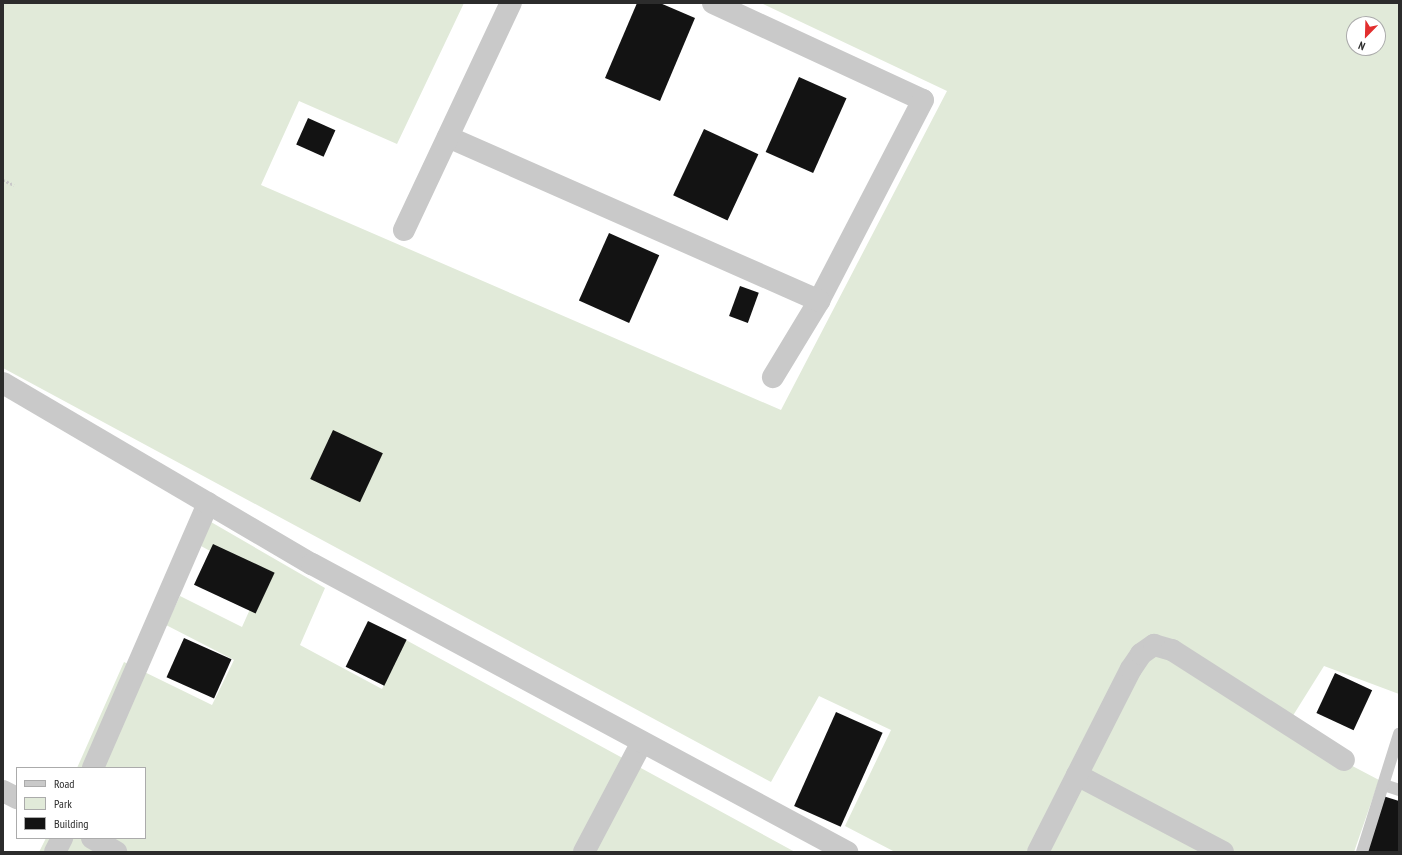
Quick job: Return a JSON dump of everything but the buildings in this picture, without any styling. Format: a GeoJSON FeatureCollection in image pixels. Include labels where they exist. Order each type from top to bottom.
{"type":"FeatureCollection","features":[{"type":"Feature","properties":{"kind":"street"},"geometry":{"type":"LineString","coordinates":[[404,230],[511,3]]}},
{"type":"Feature","properties":{"kind":"street"},"geometry":{"type":"LineString","coordinates":[[714,3],[923,100],[819,301],[773,377]]}},
{"type":"Feature","properties":{"kind":"street"},"geometry":{"type":"LineString","coordinates":[[448,137],[819,301]]}},
{"type":"Feature","properties":{"kind":"street"},"geometry":{"type":"LineString","coordinates":[[3,383],[312,564],[847,852]]}},
{"type":"Feature","properties":{"kind":"street"},"geometry":{"type":"LineString","coordinates":[[93,767],[208,503]]}},
{"type":"Feature","properties":{"kind":"street"},"geometry":{"type":"LineString","coordinates":[[1038,852],[1131,669],[1141,654],[1154,645],[1172,650],[1344,760]]}},
{"type":"Feature","properties":{"kind":"street"},"geometry":{"type":"LineString","coordinates":[[584,852],[642,742]]}},
{"type":"Feature","properties":{"kind":"street"},"geometry":{"type":"LineString","coordinates":[[1077,776],[1223,852]]}},
{"type":"Feature","properties":{"kind":"street"},"geometry":{"type":"LineString","coordinates":[[3,791],[16,798]]}},
{"type":"Feature","properties":{"kind":"street"},"geometry":{"type":"LineString","coordinates":[[55,852],[62,839]]}},
{"type":"Feature","properties":{"kind":"street"},"geometry":{"type":"LineString","coordinates":[[94,839],[116,852]]}},
{"type":"Feature","properties":{"kind":"lane"},"geometry":{"type":"LineString","coordinates":[[1362,852],[1399,734]]}},
{"type":"Feature","properties":{"kind":"lane"},"geometry":{"type":"LineString","coordinates":[[1384,785],[1399,790]]}},
{"type":"Feature","properties":{"kind":"path"},"geometry":{"type":"LineString","coordinates":[[3,180],[14,185]]}},
{"type":"Feature","properties":{"kind":"green space"},"geometry":{"type":"Polygon","coordinates":[[[3,3],[464,3],[397,144],[299,101],[261,185],[781,410],[947,91],[761,3],[1399,3],[1399,694],[1324,666],[1284,730],[1379,780],[1354,852],[895,852],[845,826],[891,730],[819,696],[771,782],[3,368],[3,3]]]}},
{"type":"Feature","properties":{"kind":"green space"},"geometry":{"type":"Polygon","coordinates":[[[211,522],[325,588],[300,645],[382,689],[406,640],[795,852],[39,852],[46,839],[146,839],[146,767],[77,767],[124,662],[212,705],[234,660],[166,625],[180,596],[242,627],[263,580],[201,546],[211,522]]]}}]}
